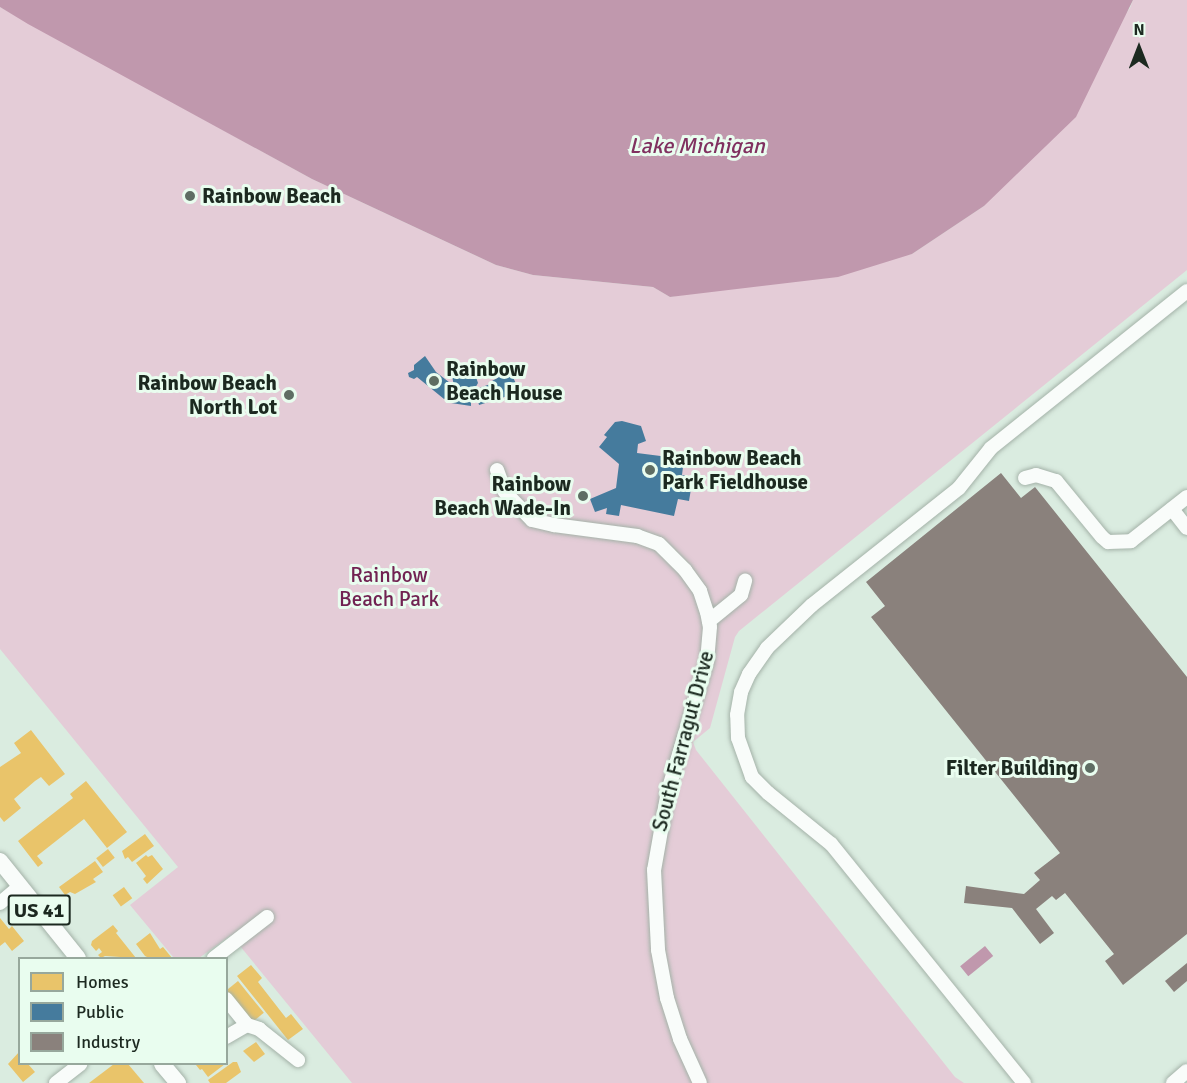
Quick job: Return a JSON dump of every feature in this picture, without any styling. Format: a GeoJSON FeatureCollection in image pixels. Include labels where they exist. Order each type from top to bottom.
{"type":"FeatureCollection","features":[{"type":"Feature","properties":{"kind":"main road","name":"US 41"},"geometry":{"type":"LineString","coordinates":[[0,861],[77,957]]}},
{"type":"Feature","properties":{"kind":"main road"},"geometry":{"type":"LineString","coordinates":[[163,1065],[178,1083]]}},
{"type":"Feature","properties":{"kind":"street"},"geometry":{"type":"LineString","coordinates":[[1024,1083],[831,844],[768,793],[752,777],[738,738],[737,715],[741,692],[749,674],[767,648],[812,605],[959,488],[991,448],[1187,291]]}},
{"type":"Feature","properties":{"kind":"street","name":"South Farragut Drive"},"geometry":{"type":"LineString","coordinates":[[497,470],[505,492],[532,520],[637,536],[659,544],[686,570],[700,591],[708,616],[707,660],[668,791],[654,870],[658,950],[667,998],[680,1039],[699,1083]]}},
{"type":"Feature","properties":{"kind":"street"},"geometry":{"type":"LineString","coordinates":[[1024,478],[1036,475],[1056,481],[1108,542],[1131,541],[1187,497]]}},
{"type":"Feature","properties":{"kind":"street"},"geometry":{"type":"LineString","coordinates":[[1172,509],[1187,528]]}},
{"type":"Feature","properties":{"kind":"street"},"geometry":{"type":"LineString","coordinates":[[0,903],[20,886]]}},
{"type":"Feature","properties":{"kind":"street"},"geometry":{"type":"LineString","coordinates":[[215,957],[267,917]]}},
{"type":"Feature","properties":{"kind":"street"},"geometry":{"type":"LineString","coordinates":[[228,1001],[247,1025],[259,1029],[298,1060]]}},
{"type":"Feature","properties":{"kind":"street"},"geometry":{"type":"LineString","coordinates":[[228,1036],[247,1025]]}},
{"type":"Feature","properties":{"kind":"street"},"geometry":{"type":"LineString","coordinates":[[56,1083],[79,1065]]}},
{"type":"Feature","properties":{"kind":"street"},"geometry":{"type":"LineString","coordinates":[[1173,1083],[1187,1071]]}},
{"type":"Feature","properties":{"kind":"green space","name":"Rainbow Beach Park"},"geometry":{"type":"Polygon","coordinates":[[[1133,0],[1187,0],[1187,270],[739,631],[735,637],[710,728],[693,742],[696,750],[955,1077],[964,1083],[352,1083],[231,935],[200,957],[173,957],[130,905],[178,867],[0,649],[0,7],[312,179],[496,265],[533,275],[653,287],[670,297],[912,254],[984,206],[1130,8],[1133,0]]]}},
{"type":"Feature","properties":{"kind":"water","name":"Lake Michigan"},"geometry":{"type":"Polygon","coordinates":[[[0,0],[1133,0],[1076,117],[984,206],[912,254],[838,277],[670,297],[653,287],[533,275],[496,265],[312,179],[28,24],[0,7],[0,0]]]}},
{"type":"Feature","properties":{"kind":"water"},"geometry":{"type":"Polygon","coordinates":[[[985,946],[993,956],[968,976],[960,966],[985,946]]]}},
{"type":"Feature","properties":{"kind":"building: Homes"},"geometry":{"type":"Polygon","coordinates":[[[31,730],[65,774],[49,786],[41,777],[35,781],[14,799],[21,808],[4,822],[0,817],[0,767],[21,753],[14,743],[31,730]]]}},
{"type":"Feature","properties":{"kind":"building: Homes"},"geometry":{"type":"Polygon","coordinates":[[[86,781],[127,832],[107,848],[84,819],[37,856],[43,863],[38,867],[18,841],[73,798],[70,794],[86,781]]]}},
{"type":"Feature","properties":{"kind":"building: Homes"},"geometry":{"type":"Polygon","coordinates":[[[145,834],[154,846],[132,862],[128,857],[125,859],[122,851],[145,834]]]}},
{"type":"Feature","properties":{"kind":"building: Homes"},"geometry":{"type":"Polygon","coordinates":[[[108,849],[115,858],[103,867],[96,858],[108,849]]]}},
{"type":"Feature","properties":{"kind":"building: Homes"},"geometry":{"type":"Polygon","coordinates":[[[146,855],[148,857],[152,855],[163,869],[147,884],[143,879],[146,876],[136,863],[146,855]]]}},
{"type":"Feature","properties":{"kind":"building: Homes"},"geometry":{"type":"Polygon","coordinates":[[[95,861],[103,872],[93,879],[96,882],[75,894],[70,892],[65,895],[59,887],[95,861]]]}},
{"type":"Feature","properties":{"kind":"building: Homes"},"geometry":{"type":"Polygon","coordinates":[[[124,887],[132,898],[121,907],[113,895],[124,887]]]}},
{"type":"Feature","properties":{"kind":"building: Homes"},"geometry":{"type":"Polygon","coordinates":[[[0,918],[9,929],[12,926],[24,941],[12,951],[5,942],[0,946],[0,918]]]}},
{"type":"Feature","properties":{"kind":"building: Homes"},"geometry":{"type":"Polygon","coordinates":[[[113,925],[118,931],[116,933],[135,957],[100,957],[98,955],[102,952],[99,948],[96,951],[91,945],[92,941],[113,925]]]}},
{"type":"Feature","properties":{"kind":"building: Homes"},"geometry":{"type":"Polygon","coordinates":[[[150,933],[160,949],[163,947],[171,957],[147,957],[136,944],[150,933]]]}},
{"type":"Feature","properties":{"kind":"building: Homes"},"geometry":{"type":"Polygon","coordinates":[[[251,965],[262,978],[258,982],[286,1018],[291,1014],[303,1029],[288,1040],[237,976],[251,965]]]}},
{"type":"Feature","properties":{"kind":"building: Homes"},"geometry":{"type":"Polygon","coordinates":[[[238,981],[264,1013],[252,1022],[228,992],[228,989],[238,981]]]}},
{"type":"Feature","properties":{"kind":"building: Homes"},"geometry":{"type":"Polygon","coordinates":[[[256,1042],[265,1054],[254,1062],[243,1051],[256,1042]]]}},
{"type":"Feature","properties":{"kind":"building: Homes"},"geometry":{"type":"Polygon","coordinates":[[[18,1053],[18,1065],[29,1065],[35,1072],[23,1082],[8,1064],[18,1053]]]}},
{"type":"Feature","properties":{"kind":"building: Homes"},"geometry":{"type":"Polygon","coordinates":[[[233,1062],[237,1062],[241,1072],[226,1083],[210,1083],[208,1080],[233,1062]]]}},
{"type":"Feature","properties":{"kind":"building: Homes"},"geometry":{"type":"Polygon","coordinates":[[[113,1065],[129,1065],[144,1083],[89,1083],[113,1065]]]}},
{"type":"Feature","properties":{"kind":"building: Homes"},"geometry":{"type":"Polygon","coordinates":[[[196,1065],[224,1065],[208,1077],[202,1069],[200,1070],[196,1065]]]}},
{"type":"Feature","properties":{"kind":"building: Public","name":"Rainbow Beach House"},"geometry":{"type":"Polygon","coordinates":[[[425,356],[436,372],[454,386],[452,376],[455,374],[461,377],[464,375],[470,379],[476,377],[478,383],[474,390],[493,383],[492,381],[510,371],[520,392],[479,405],[478,401],[471,402],[471,406],[451,403],[452,395],[444,399],[417,377],[414,379],[409,377],[408,373],[414,370],[414,365],[425,356]]]}},
{"type":"Feature","properties":{"kind":"building: Public","name":"Rainbow Beach Park Fieldhouse"},"geometry":{"type":"Polygon","coordinates":[[[622,421],[641,426],[646,441],[638,444],[637,453],[684,459],[682,475],[693,477],[689,501],[678,499],[674,516],[621,505],[619,516],[606,514],[607,508],[595,512],[590,499],[616,488],[619,464],[599,447],[607,437],[604,435],[615,422],[622,421]]]}},
{"type":"Feature","properties":{"kind":"building: Industry","name":"Filter Building"},"geometry":{"type":"Polygon","coordinates":[[[1001,473],[1021,498],[1035,487],[1187,677],[1187,934],[1123,985],[1105,961],[1114,954],[1065,893],[1056,900],[1052,896],[1036,909],[1054,933],[1040,944],[1012,908],[964,903],[966,886],[1024,894],[1040,880],[1034,873],[1060,853],[871,617],[885,606],[866,582],[1001,473]]]}},
{"type":"Feature","properties":{"kind":"building: Industry"},"geometry":{"type":"Polygon","coordinates":[[[1187,963],[1187,981],[1174,992],[1165,981],[1187,963]]]}},
{"type":"Feature","properties":{"kind":"place","name":"Rainbow Beach"},"geometry":{"type":"Point","coordinates":[190,196]}},
{"type":"Feature","properties":{"kind":"place","name":"Rainbow Beach House"},"geometry":{"type":"Point","coordinates":[434,381]}},
{"type":"Feature","properties":{"kind":"place","name":"Rainbow Beach North Lot"},"geometry":{"type":"Point","coordinates":[289,395]}},
{"type":"Feature","properties":{"kind":"place","name":"Rainbow Beach Park Fieldhouse"},"geometry":{"type":"Point","coordinates":[650,470]}},
{"type":"Feature","properties":{"kind":"place","name":"Rainbow Beach Wade-In"},"geometry":{"type":"Point","coordinates":[583,496]}},
{"type":"Feature","properties":{"kind":"place","name":"Filter Building"},"geometry":{"type":"Point","coordinates":[1090,768]}}]}
